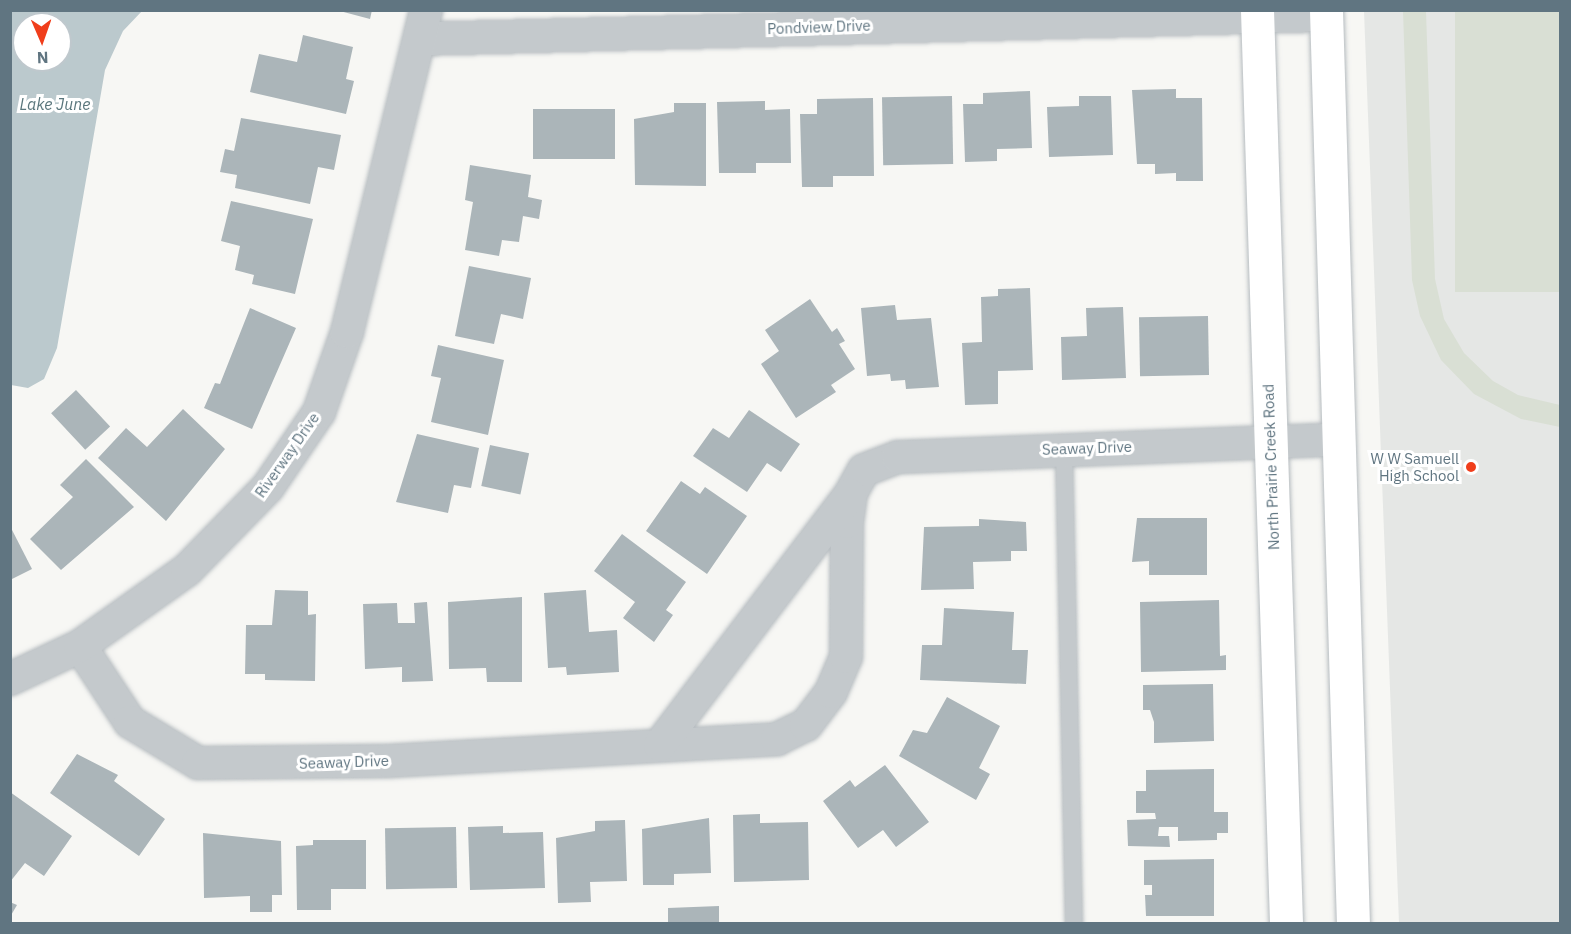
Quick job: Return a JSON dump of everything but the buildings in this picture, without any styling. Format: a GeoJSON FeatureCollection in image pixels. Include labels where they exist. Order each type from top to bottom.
{"type":"FeatureCollection","features":[{"type":"Feature","properties":{"kind":"main road","name":"North Prairie Creek Road"},"geometry":{"type":"LineString","coordinates":[[1257,12],[1286,924]]}},
{"type":"Feature","properties":{"kind":"main road"},"geometry":{"type":"LineString","coordinates":[[1326,13],[1353,924]]}},
{"type":"Feature","properties":{"kind":"street","name":"Pondview Drive"},"geometry":{"type":"LineString","coordinates":[[423,25],[1257,12],[1326,13]]}},
{"type":"Feature","properties":{"kind":"street","name":"Riverway Drive"},"geometry":{"type":"LineString","coordinates":[[10,680],[80,646],[187,570],[268,488],[319,412],[346,332],[423,25]]}},
{"type":"Feature","properties":{"kind":"street","name":"Seaway Drive"},"geometry":{"type":"LineString","coordinates":[[660,745],[851,493],[864,470],[898,457],[1064,448],[1339,439]]}},
{"type":"Feature","properties":{"kind":"street","name":"Seaway Drive"},"geometry":{"type":"LineString","coordinates":[[80,646],[130,722],[198,763],[365,762],[777,740],[806,724],[831,692],[846,657],[851,493]]}},
{"type":"Feature","properties":{"kind":"lane"},"geometry":{"type":"LineString","coordinates":[[1064,448],[1074,924]]}},
{"type":"Feature","properties":{"kind":"shaded area","name":"W W Samuell High School"},"geometry":{"type":"Polygon","coordinates":[[[1364,11],[1560,11],[1560,923],[1399,923],[1364,11]]]}},
{"type":"Feature","properties":{"kind":"shaded area"},"geometry":{"type":"Polygon","coordinates":[[[1403,11],[1426,11],[1435,279],[1444,319],[1464,353],[1493,381],[1518,395],[1560,405],[1560,427],[1521,419],[1474,394],[1441,360],[1420,316],[1412,280],[1403,11]]]}},
{"type":"Feature","properties":{"kind":"shaded area"},"geometry":{"type":"Polygon","coordinates":[[[1455,11],[1560,11],[1560,292],[1455,292],[1455,11]]]}},
{"type":"Feature","properties":{"kind":"water","name":"Lake June"},"geometry":{"type":"Polygon","coordinates":[[[11,10],[142,11],[123,31],[105,70],[57,348],[44,379],[28,388],[11,385],[11,10]]]}},
{"type":"Feature","properties":{"kind":"place","name":"W W Samuell High School"},"geometry":{"type":"Point","coordinates":[1471,467]}}]}
